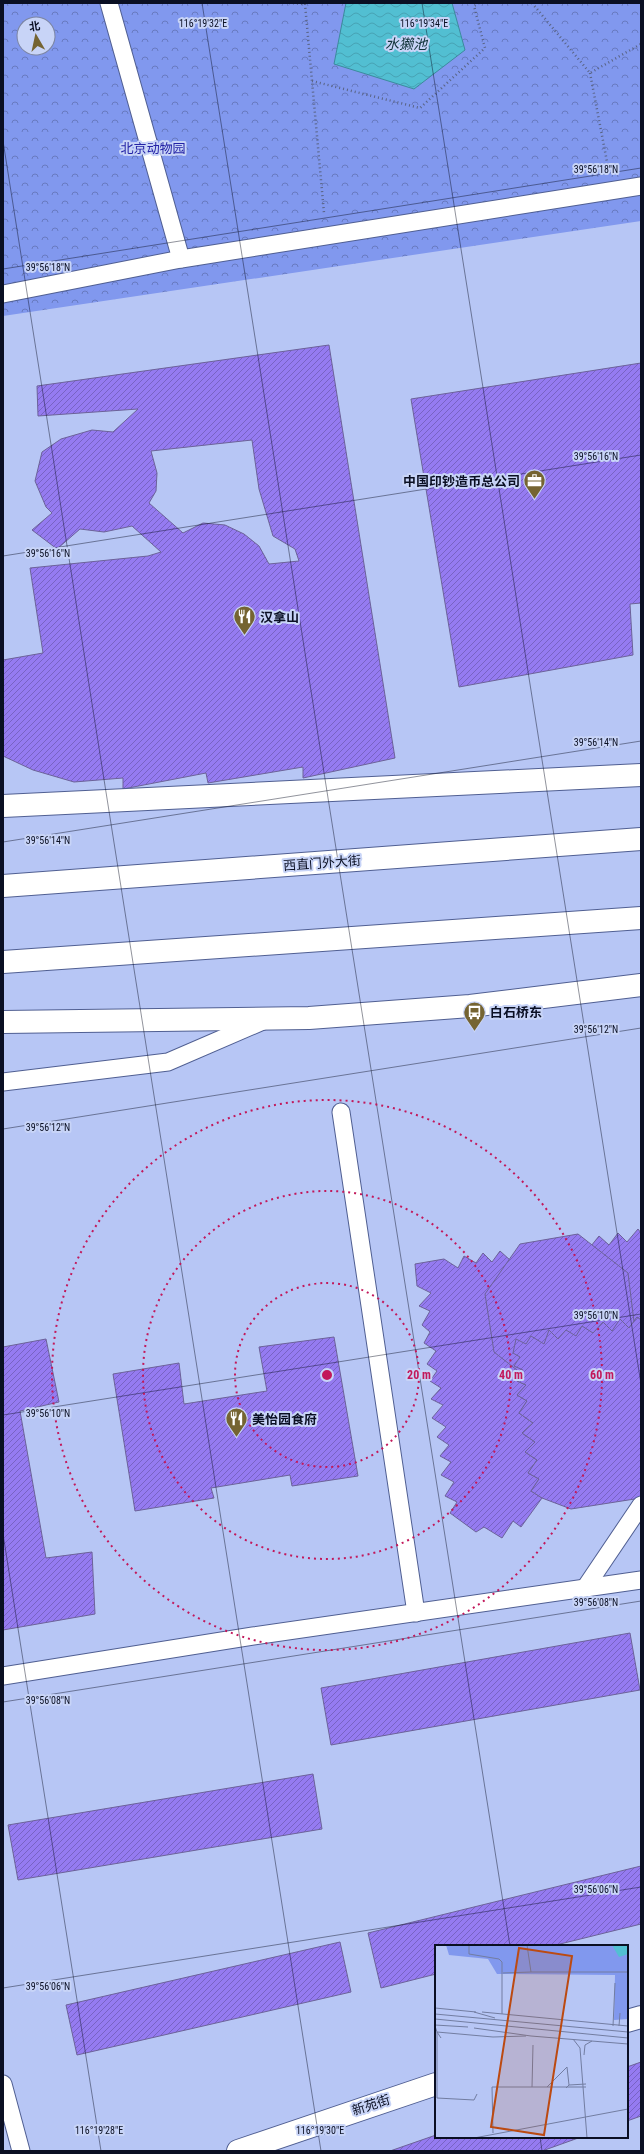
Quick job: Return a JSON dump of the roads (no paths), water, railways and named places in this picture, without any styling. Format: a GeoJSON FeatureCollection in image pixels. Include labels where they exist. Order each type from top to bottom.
{"type":"FeatureCollection","features":[{"type":"Feature","properties":{"kind":"main road"},"geometry":{"type":"LineString","coordinates":[[3,806],[641,775]]}},
{"type":"Feature","properties":{"kind":"main road","name":"西直门外大街"},"geometry":{"type":"LineString","coordinates":[[3,886],[641,839]]}},
{"type":"Feature","properties":{"kind":"main road"},"geometry":{"type":"LineString","coordinates":[[3,962],[641,918]]}},
{"type":"Feature","properties":{"kind":"main road"},"geometry":{"type":"LineString","coordinates":[[598,921],[641,932]]}},
{"type":"Feature","properties":{"kind":"main road"},"geometry":{"type":"LineString","coordinates":[[3,1022],[266,1019],[470,1006],[641,985]]}},
{"type":"Feature","properties":{"kind":"main road"},"geometry":{"type":"LineString","coordinates":[[628,2022],[641,2017]]}},
{"type":"Feature","properties":{"kind":"main road","name":"新苑街"},"geometry":{"type":"LineString","coordinates":[[238,2151],[435,2084]]}},
{"type":"Feature","properties":{"kind":"lane"},"geometry":{"type":"LineString","coordinates":[[109,3],[181,259]]}},
{"type":"Feature","properties":{"kind":"lane"},"geometry":{"type":"LineString","coordinates":[[3,294],[181,259],[641,186]]}},
{"type":"Feature","properties":{"kind":"lane"},"geometry":{"type":"LineString","coordinates":[[3,1082],[168,1062],[266,1019]]}},
{"type":"Feature","properties":{"kind":"lane"},"geometry":{"type":"LineString","coordinates":[[341,1112],[416,1612]]}},
{"type":"Feature","properties":{"kind":"lane"},"geometry":{"type":"LineString","coordinates":[[585,1588],[641,1506]]}},
{"type":"Feature","properties":{"kind":"lane"},"geometry":{"type":"LineString","coordinates":[[3,1676],[416,1612],[641,1580]]}},
{"type":"Feature","properties":{"kind":"lane"},"geometry":{"type":"LineString","coordinates":[[3,2084],[21,2151]]}},
{"type":"Feature","properties":{"kind":"water","name":"水獭池"},"geometry":{"type":"Polygon","coordinates":[[[346,3],[452,3],[465,50],[414,89],[334,64],[346,3]]]}},
{"type":"Feature","properties":{"kind":"place","name":"中国印钞造币总公司"},"geometry":{"type":"Point","coordinates":[535,500]}},
{"type":"Feature","properties":{"kind":"place","name":"汉拿山"},"geometry":{"type":"Point","coordinates":[244,636]}},
{"type":"Feature","properties":{"kind":"place","name":"白石桥东"},"geometry":{"type":"Point","coordinates":[474,1032]}},
{"type":"Feature","properties":{"kind":"place","name":"美怡园食府"},"geometry":{"type":"Point","coordinates":[237,1438]}},
{"type":"Feature","properties":{"kind":"park label","name":"北京动物园"},"geometry":{"type":"Point","coordinates":[153,148]}}]}
